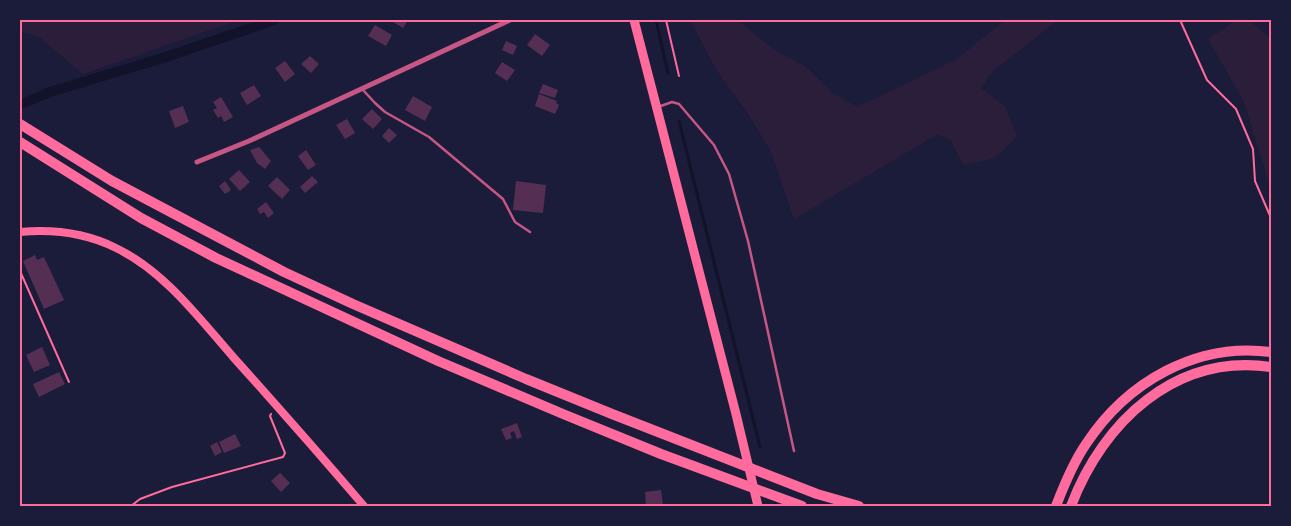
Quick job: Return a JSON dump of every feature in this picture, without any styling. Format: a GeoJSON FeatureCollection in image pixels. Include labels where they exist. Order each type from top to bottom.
{"type":"FeatureCollection","features":[{"type":"Feature","properties":{"kind":"highway"},"geometry":{"type":"LineString","coordinates":[[20,124],[112,181],[259,259],[353,304],[526,380],[817,494],[859,506]]}},
{"type":"Feature","properties":{"kind":"highway"},"geometry":{"type":"LineString","coordinates":[[20,142],[141,218],[216,258],[438,361],[563,414],[661,454],[802,506]]}},
{"type":"Feature","properties":{"kind":"highway"},"geometry":{"type":"LineString","coordinates":[[1056,506],[1075,462],[1097,428],[1126,397],[1142,385],[1180,363],[1199,357],[1241,351],[1271,352]]}},
{"type":"Feature","properties":{"kind":"highway"},"geometry":{"type":"LineString","coordinates":[[1071,506],[1090,466],[1105,443],[1123,420],[1144,401],[1164,387],[1187,376],[1210,369],[1235,365],[1271,367]]}},
{"type":"Feature","properties":{"kind":"main road"},"geometry":{"type":"LineString","coordinates":[[634,20],[758,506]]}},
{"type":"Feature","properties":{"kind":"main road"},"geometry":{"type":"LineString","coordinates":[[20,232],[77,234],[103,242],[136,258],[167,284],[278,406],[364,506]]}},
{"type":"Feature","properties":{"kind":"street"},"geometry":{"type":"LineString","coordinates":[[197,162],[232,148],[510,20]]}},
{"type":"Feature","properties":{"kind":"lane"},"geometry":{"type":"LineString","coordinates":[[362,88],[374,103],[385,112],[430,137],[503,199],[514,222],[530,232]]}},
{"type":"Feature","properties":{"kind":"lane"},"geometry":{"type":"LineString","coordinates":[[656,108],[672,102],[679,104],[714,145],[729,174],[748,241],[794,451]]}},
{"type":"Feature","properties":{"kind":"path"},"geometry":{"type":"LineString","coordinates":[[666,20],[679,76]]}},
{"type":"Feature","properties":{"kind":"path"},"geometry":{"type":"LineString","coordinates":[[1180,20],[1207,80],[1236,110],[1253,149],[1255,181],[1271,218]]}},
{"type":"Feature","properties":{"kind":"path"},"geometry":{"type":"LineString","coordinates":[[20,271],[69,382]]}},
{"type":"Feature","properties":{"kind":"path"},"geometry":{"type":"LineString","coordinates":[[130,506],[140,499],[172,487],[283,457],[285,453],[270,416],[278,406]]}},
{"type":"Feature","properties":{"kind":"shaded area"},"geometry":{"type":"Polygon","coordinates":[[[20,20],[239,20],[83,74],[39,37],[20,31],[20,20]]]}},
{"type":"Feature","properties":{"kind":"shaded area"},"geometry":{"type":"Polygon","coordinates":[[[690,20],[737,20],[775,50],[806,67],[833,93],[857,107],[957,59],[1005,20],[1058,20],[992,72],[981,88],[1005,106],[1017,136],[995,158],[964,165],[950,140],[938,134],[794,219],[771,152],[749,115],[717,71],[690,20]]]}},
{"type":"Feature","properties":{"kind":"shaded area"},"geometry":{"type":"Polygon","coordinates":[[[1237,20],[1249,20],[1271,39],[1271,190],[1244,102],[1208,39],[1237,20]]]}},
{"type":"Feature","properties":{"kind":"building"},"geometry":{"type":"Polygon","coordinates":[[[390,20],[408,20],[403,28],[390,20]]]}},
{"type":"Feature","properties":{"kind":"building"},"geometry":{"type":"Polygon","coordinates":[[[375,25],[392,35],[386,46],[368,36],[375,25]]]}},
{"type":"Feature","properties":{"kind":"building"},"geometry":{"type":"Polygon","coordinates":[[[535,34],[550,45],[542,56],[527,45],[535,34]]]}},
{"type":"Feature","properties":{"kind":"building"},"geometry":{"type":"Polygon","coordinates":[[[506,41],[517,46],[513,55],[502,50],[506,41]]]}},
{"type":"Feature","properties":{"kind":"building"},"geometry":{"type":"Polygon","coordinates":[[[310,56],[319,64],[311,73],[301,64],[310,56]]]}},
{"type":"Feature","properties":{"kind":"building"},"geometry":{"type":"Polygon","coordinates":[[[285,61],[295,74],[285,82],[275,68],[285,61]]]}},
{"type":"Feature","properties":{"kind":"building"},"geometry":{"type":"Polygon","coordinates":[[[502,62],[515,70],[507,81],[495,73],[502,62]]]}},
{"type":"Feature","properties":{"kind":"building"},"geometry":{"type":"Polygon","coordinates":[[[543,84],[558,90],[555,98],[539,93],[543,84]]]}},
{"type":"Feature","properties":{"kind":"building"},"geometry":{"type":"Polygon","coordinates":[[[254,85],[261,96],[247,105],[240,93],[254,85]]]}},
{"type":"Feature","properties":{"kind":"building"},"geometry":{"type":"Polygon","coordinates":[[[539,94],[557,101],[556,103],[559,105],[555,114],[535,106],[539,94]]]}},
{"type":"Feature","properties":{"kind":"building"},"geometry":{"type":"Polygon","coordinates":[[[413,96],[432,107],[425,121],[405,110],[413,96]]]}},
{"type":"Feature","properties":{"kind":"building"},"geometry":{"type":"Polygon","coordinates":[[[221,97],[233,117],[224,122],[221,116],[218,118],[213,110],[217,108],[213,102],[221,97]]]}},
{"type":"Feature","properties":{"kind":"building"},"geometry":{"type":"Polygon","coordinates":[[[183,106],[189,122],[175,128],[169,111],[183,106]]]}},
{"type":"Feature","properties":{"kind":"building"},"geometry":{"type":"Polygon","coordinates":[[[372,109],[382,119],[373,129],[362,119],[372,109]]]}},
{"type":"Feature","properties":{"kind":"building"},"geometry":{"type":"Polygon","coordinates":[[[347,119],[355,133],[345,139],[336,125],[347,119]]]}},
{"type":"Feature","properties":{"kind":"building"},"geometry":{"type":"Polygon","coordinates":[[[389,128],[397,135],[389,143],[382,136],[389,128]]]}},
{"type":"Feature","properties":{"kind":"building"},"geometry":{"type":"Polygon","coordinates":[[[259,147],[271,161],[265,169],[257,163],[250,150],[259,147]]]}},
{"type":"Feature","properties":{"kind":"building"},"geometry":{"type":"Polygon","coordinates":[[[306,150],[316,165],[308,170],[298,156],[306,150]]]}},
{"type":"Feature","properties":{"kind":"building"},"geometry":{"type":"Polygon","coordinates":[[[239,170],[250,182],[240,191],[229,179],[239,170]]]}},
{"type":"Feature","properties":{"kind":"building"},"geometry":{"type":"Polygon","coordinates":[[[312,176],[318,182],[305,193],[300,187],[312,176]]]}},
{"type":"Feature","properties":{"kind":"building"},"geometry":{"type":"Polygon","coordinates":[[[277,177],[290,190],[282,199],[268,186],[277,177]]]}},
{"type":"Feature","properties":{"kind":"building"},"geometry":{"type":"Polygon","coordinates":[[[225,181],[231,190],[225,194],[219,186],[225,181]]]}},
{"type":"Feature","properties":{"kind":"building"},"geometry":{"type":"Polygon","coordinates":[[[516,181],[546,185],[543,213],[513,210],[516,181]]]}},
{"type":"Feature","properties":{"kind":"building"},"geometry":{"type":"Polygon","coordinates":[[[266,202],[274,213],[268,218],[264,212],[260,214],[257,209],[266,202]]]}},
{"type":"Feature","properties":{"kind":"building"},"geometry":{"type":"Polygon","coordinates":[[[35,255],[37,260],[44,257],[64,300],[44,309],[23,261],[35,255]]]}},
{"type":"Feature","properties":{"kind":"building"},"geometry":{"type":"Polygon","coordinates":[[[42,347],[50,365],[34,372],[26,355],[42,347]]]}},
{"type":"Feature","properties":{"kind":"building"},"geometry":{"type":"Polygon","coordinates":[[[59,372],[65,384],[39,397],[33,384],[59,372]]]}},
{"type":"Feature","properties":{"kind":"building"},"geometry":{"type":"Polygon","coordinates":[[[517,423],[522,437],[517,439],[514,431],[510,433],[512,438],[506,440],[501,429],[517,423]]]}},
{"type":"Feature","properties":{"kind":"building"},"geometry":{"type":"Polygon","coordinates":[[[235,434],[241,446],[224,453],[219,442],[235,434]]]}},
{"type":"Feature","properties":{"kind":"building"},"geometry":{"type":"Polygon","coordinates":[[[217,442],[222,452],[215,456],[210,446],[217,442]]]}},
{"type":"Feature","properties":{"kind":"building"},"geometry":{"type":"Polygon","coordinates":[[[280,473],[290,483],[281,492],[271,481],[280,473]]]}},
{"type":"Feature","properties":{"kind":"building"},"geometry":{"type":"Polygon","coordinates":[[[661,490],[663,506],[646,506],[645,492],[661,490]]]}},
{"type":"Feature","properties":{"kind":"waterway"},"geometry":{"type":"LineString","coordinates":[[24,103],[50,92],[166,57],[274,20]]}},
{"type":"Feature","properties":{"kind":"waterway"},"geometry":{"type":"LineString","coordinates":[[656,20],[668,73]]}},
{"type":"Feature","properties":{"kind":"waterway"},"geometry":{"type":"LineString","coordinates":[[679,121],[760,447]]}}]}
